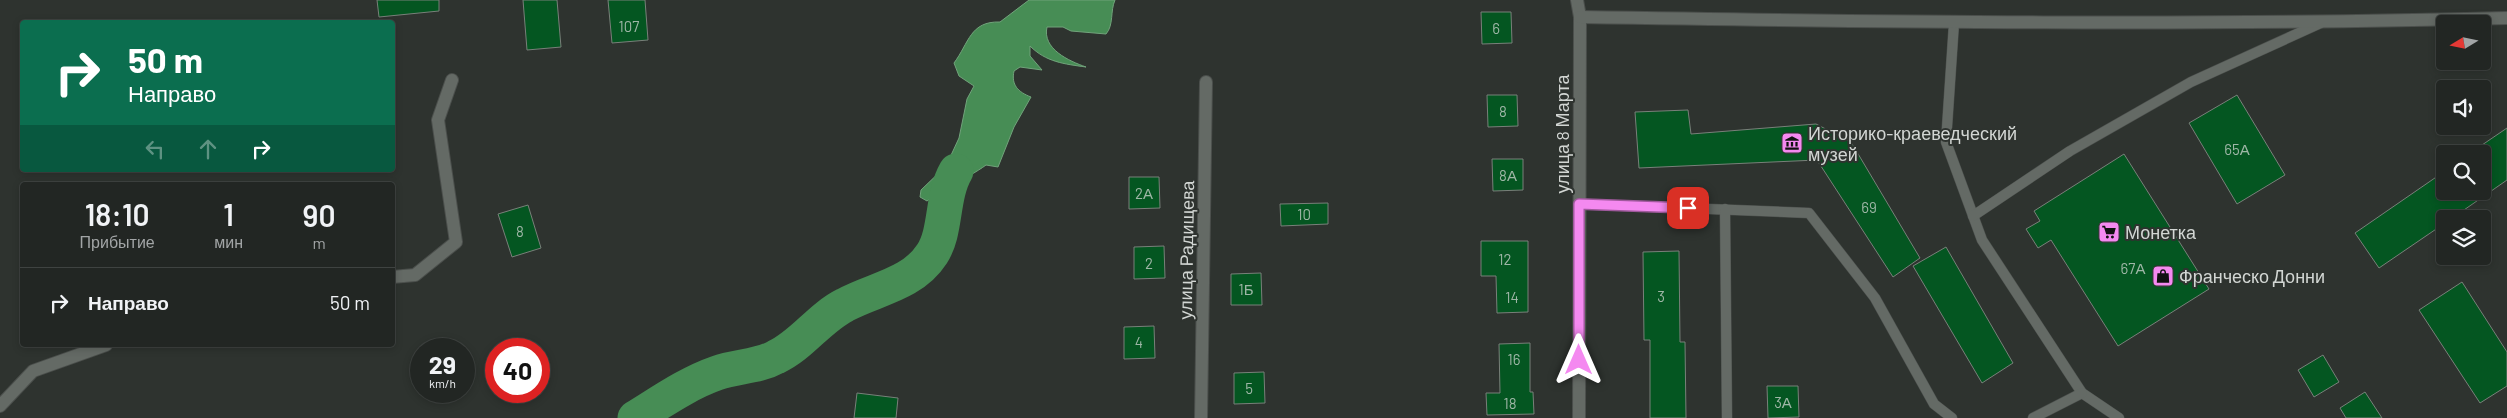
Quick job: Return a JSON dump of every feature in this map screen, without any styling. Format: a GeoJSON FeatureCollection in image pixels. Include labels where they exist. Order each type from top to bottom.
{"type":"FeatureCollection","features":[{"type":"Feature","properties":{"kind":"street","name":"улица 8 Марта"},"geometry":{"type":"LineString","coordinates":[[1577,0],[1580,17],[1579,418]]}},
{"type":"Feature","properties":{"kind":"street"},"geometry":{"type":"LineString","coordinates":[[1580,17],[1954,23],[2324,22],[2507,18]]}},
{"type":"Feature","properties":{"kind":"street"},"geometry":{"type":"LineString","coordinates":[[395,277],[414,275],[456,242],[438,120],[452,80]]}},
{"type":"Feature","properties":{"kind":"street","name":"улица Радищева"},"geometry":{"type":"LineString","coordinates":[[1201,418],[1206,82]]}},
{"type":"Feature","properties":{"kind":"street"},"geometry":{"type":"LineString","coordinates":[[0,406],[33,371],[100,347]]}},
{"type":"Feature","properties":{"kind":"lane"},"geometry":{"type":"LineString","coordinates":[[1973,216],[2070,151],[2191,82],[2324,22]]}},
{"type":"Feature","properties":{"kind":"lane"},"geometry":{"type":"LineString","coordinates":[[1954,23],[1946,142],[1982,240],[2082,393],[2119,418]]}},
{"type":"Feature","properties":{"kind":"lane"},"geometry":{"type":"LineString","coordinates":[[1579,204],[1809,213],[1875,298],[1934,404],[1952,418]]}},
{"type":"Feature","properties":{"kind":"lane"},"geometry":{"type":"LineString","coordinates":[[1725,209],[1727,418]]}},
{"type":"Feature","properties":{"kind":"lane"},"geometry":{"type":"LineString","coordinates":[[2033,418],[2082,393]]}},
{"type":"Feature","properties":{"kind":"shaded area"},"geometry":{"type":"Polygon","coordinates":[[[1029,0],[1115,0],[1110,26],[1106,34],[1071,31],[1063,27],[1047,27],[1049,42],[1053,48],[1065,58],[1086,67],[1049,59],[1030,46],[1030,56],[1042,70],[1020,67],[1014,71],[1013,76],[1016,87],[1022,93],[1031,97],[1014,127],[998,167],[986,165],[961,182],[955,189],[947,211],[942,217],[934,196],[927,201],[920,197],[921,190],[946,166],[959,138],[967,99],[974,86],[959,76],[954,63],[976,29],[982,25],[1000,22],[1029,0]]]}},
{"type":"Feature","properties":{"kind":"building"},"geometry":{"type":"Polygon","coordinates":[[[377,0],[439,0],[439,11],[379,17],[377,0]]]}},
{"type":"Feature","properties":{"kind":"building"},"geometry":{"type":"Polygon","coordinates":[[[523,0],[557,0],[561,47],[527,50],[523,0]]]}},
{"type":"Feature","properties":{"kind":"building"},"geometry":{"type":"Polygon","coordinates":[[[608,0],[645,0],[648,40],[612,43],[608,0]]]}},
{"type":"Feature","properties":{"kind":"building"},"geometry":{"type":"Polygon","coordinates":[[[1481,12],[1511,12],[1512,43],[1482,44],[1481,12]]]}},
{"type":"Feature","properties":{"kind":"building"},"geometry":{"type":"Polygon","coordinates":[[[1487,95],[1517,95],[1518,126],[1488,127],[1487,95]]]}},
{"type":"Feature","properties":{"kind":"building"},"geometry":{"type":"Polygon","coordinates":[[[2237,95],[2285,175],[2237,204],[2189,123],[2237,95]]]}},
{"type":"Feature","properties":{"kind":"building"},"geometry":{"type":"Polygon","coordinates":[[[1688,110],[1691,134],[1816,124],[1851,142],[1920,258],[1893,277],[1817,160],[1639,168],[1635,112],[1688,110]]]}},
{"type":"Feature","properties":{"kind":"building"},"geometry":{"type":"Polygon","coordinates":[[[2507,128],[2507,180],[2491,191],[2491,145],[2482,145],[2507,128]]]}},
{"type":"Feature","properties":{"kind":"building"},"geometry":{"type":"Polygon","coordinates":[[[2124,154],[2209,289],[2118,346],[2051,240],[2038,248],[2026,229],[2040,221],[2034,211],[2124,154]]]}},
{"type":"Feature","properties":{"kind":"building"},"geometry":{"type":"Polygon","coordinates":[[[1492,159],[1523,159],[1523,190],[1493,191],[1492,159]]]}},
{"type":"Feature","properties":{"kind":"building"},"geometry":{"type":"Polygon","coordinates":[[[1129,177],[1159,177],[1160,208],[1129,209],[1129,177]]]}},
{"type":"Feature","properties":{"kind":"building"},"geometry":{"type":"Polygon","coordinates":[[[2436,177],[2436,200],[2478,200],[2464,210],[2436,210],[2436,229],[2379,268],[2355,233],[2436,177]]]}},
{"type":"Feature","properties":{"kind":"building"},"geometry":{"type":"Polygon","coordinates":[[[1328,203],[1328,224],[1281,226],[1280,204],[1328,203]]]}},
{"type":"Feature","properties":{"kind":"building"},"geometry":{"type":"Polygon","coordinates":[[[528,205],[541,248],[512,257],[498,214],[528,205]]]}},
{"type":"Feature","properties":{"kind":"building"},"geometry":{"type":"Polygon","coordinates":[[[1481,241],[1528,241],[1528,312],[1497,313],[1496,276],[1481,276],[1481,241]]]}},
{"type":"Feature","properties":{"kind":"building"},"geometry":{"type":"Polygon","coordinates":[[[1164,246],[1165,278],[1134,279],[1134,247],[1164,246]]]}},
{"type":"Feature","properties":{"kind":"building"},"geometry":{"type":"Polygon","coordinates":[[[1946,247],[2013,363],[1982,383],[1913,266],[1946,247]]]}},
{"type":"Feature","properties":{"kind":"building"},"geometry":{"type":"Polygon","coordinates":[[[1679,251],[1680,342],[1685,342],[1686,418],[1650,418],[1650,340],[1644,340],[1643,252],[1679,251]]]}},
{"type":"Feature","properties":{"kind":"building"},"geometry":{"type":"Polygon","coordinates":[[[1261,273],[1262,305],[1231,305],[1231,274],[1261,273]]]}},
{"type":"Feature","properties":{"kind":"building"},"geometry":{"type":"Polygon","coordinates":[[[2462,282],[2507,352],[2507,386],[2480,403],[2419,310],[2462,282]]]}},
{"type":"Feature","properties":{"kind":"building"},"geometry":{"type":"Polygon","coordinates":[[[1154,326],[1155,358],[1124,359],[1124,327],[1154,326]]]}},
{"type":"Feature","properties":{"kind":"building"},"geometry":{"type":"Polygon","coordinates":[[[1530,343],[1530,392],[1533,392],[1534,414],[1487,415],[1486,393],[1500,393],[1499,344],[1530,343]]]}},
{"type":"Feature","properties":{"kind":"building"},"geometry":{"type":"Polygon","coordinates":[[[2323,355],[2339,382],[2314,397],[2298,370],[2323,355]]]}},
{"type":"Feature","properties":{"kind":"building"},"geometry":{"type":"Polygon","coordinates":[[[1264,372],[1265,403],[1234,404],[1234,373],[1264,372]]]}},
{"type":"Feature","properties":{"kind":"building"},"geometry":{"type":"Polygon","coordinates":[[[1767,386],[1798,386],[1799,417],[1768,418],[1767,386]]]}},
{"type":"Feature","properties":{"kind":"building"},"geometry":{"type":"Polygon","coordinates":[[[2365,392],[2382,418],[2346,418],[2340,408],[2365,392]]]}},
{"type":"Feature","properties":{"kind":"building"},"geometry":{"type":"Polygon","coordinates":[[[857,393],[898,398],[896,418],[854,418],[857,393]]]}},
{"type":"Feature","properties":{"kind":"waterway"},"geometry":{"type":"LineString","coordinates":[[635,418],[675,393],[706,377],[762,363],[776,357],[794,346],[836,310],[856,299],[903,280],[914,273],[924,264],[937,245],[948,192],[956,171]]}},
{"type":"Feature","properties":{"kind":"place","name":"Историко-краеведческий музей"},"geometry":{"type":"Point","coordinates":[1792,143]}},
{"type":"Feature","properties":{"kind":"place","name":"Монетка"},"geometry":{"type":"Point","coordinates":[2109,232]}},
{"type":"Feature","properties":{"kind":"place","name":"Франческо Донни"},"geometry":{"type":"Point","coordinates":[2163,276]}},
{"type":"Feature","properties":{"kind":"route"},"geometry":{"type":"LineString","coordinates":[[1579,360],[1579,204],[1688,208]]}}]}
